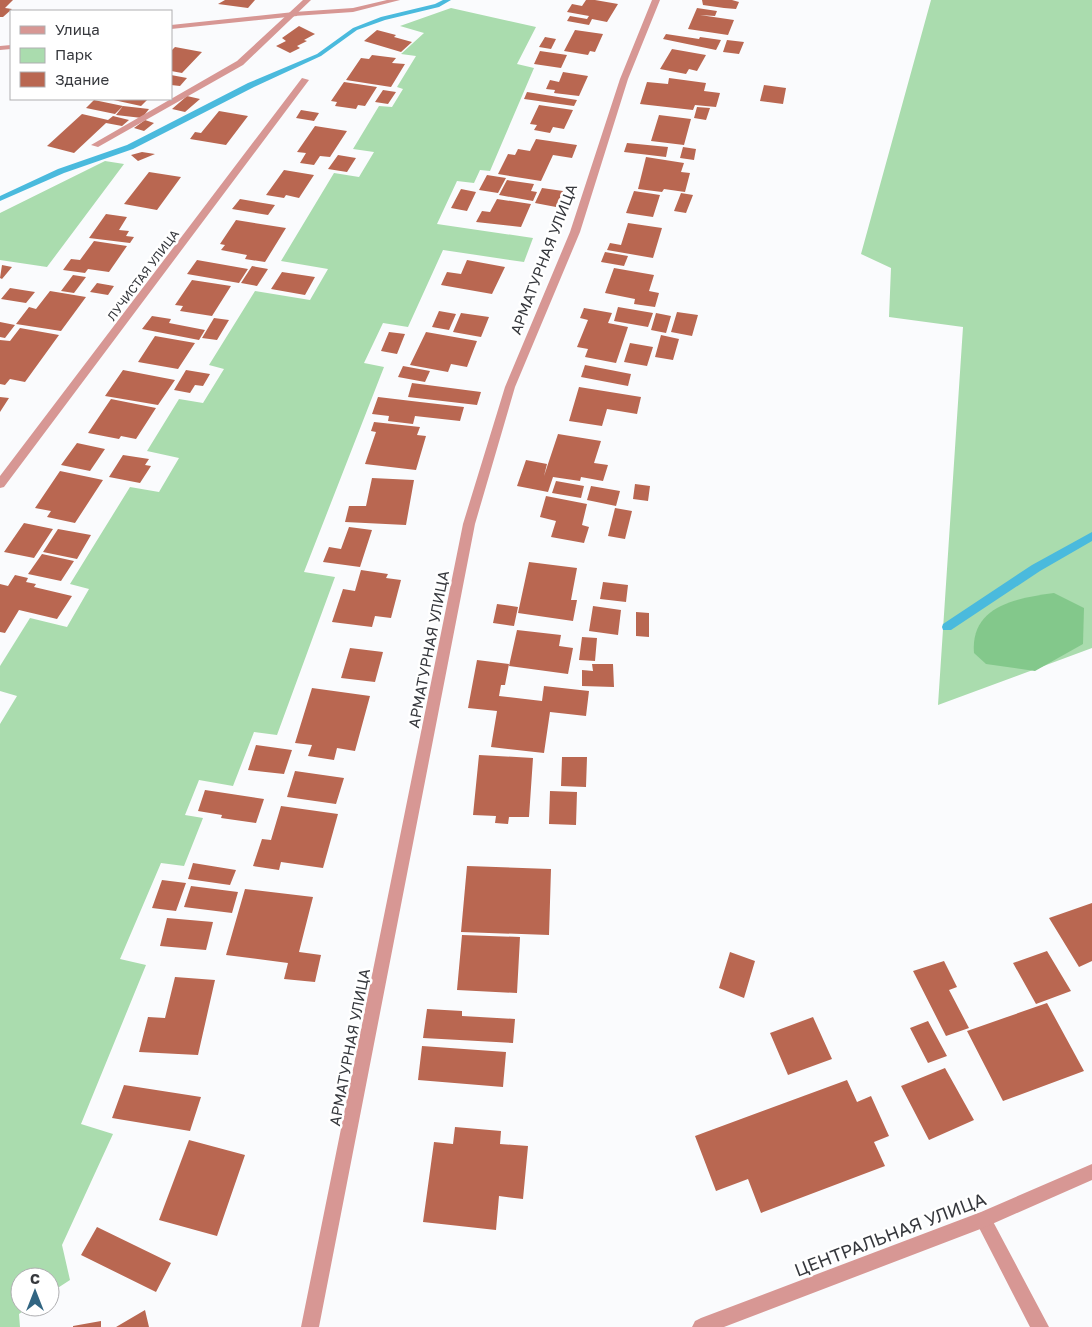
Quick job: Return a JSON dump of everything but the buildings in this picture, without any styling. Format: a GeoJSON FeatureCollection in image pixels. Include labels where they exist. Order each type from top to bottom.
{"type":"FeatureCollection","features":[{"type":"Feature","properties":{"kind":"street"},"geometry":{"type":"LineString","coordinates":[[95,146],[240,63],[307,0]]}},
{"type":"Feature","properties":{"kind":"street"},"geometry":{"type":"LineString","coordinates":[[172,27],[294,14],[353,10],[396,0]]}},
{"type":"Feature","properties":{"kind":"street","name":"АРМАТУРНАЯ УЛИЦА"},"geometry":{"type":"LineString","coordinates":[[310,1327],[469,524],[510,387],[575,232],[624,79],[656,0]]}},
{"type":"Feature","properties":{"kind":"street","name":"ЛУЧИСТАЯ УЛИЦА"},"geometry":{"type":"LineString","coordinates":[[0,484],[305,80]]}},
{"type":"Feature","properties":{"kind":"street","name":"ЦЕНТРАЛЬНАЯ УЛИЦА"},"geometry":{"type":"LineString","coordinates":[[701,1327],[983,1220],[1092,1172]]}},
{"type":"Feature","properties":{"kind":"street"},"geometry":{"type":"LineString","coordinates":[[983,1220],[1040,1327]]}},
{"type":"Feature","properties":{"kind":"green space"},"geometry":{"type":"Polygon","coordinates":[[[931,0],[1092,0],[1092,648],[938,705],[963,327],[889,317],[891,268],[861,254],[931,0]]]}},
{"type":"Feature","properties":{"kind":"green space"},"geometry":{"type":"Polygon","coordinates":[[[451,8],[536,27],[517,64],[534,68],[490,171],[480,170],[474,183],[457,181],[437,224],[533,238],[524,262],[443,250],[408,327],[383,323],[364,363],[384,367],[304,572],[335,577],[277,735],[254,732],[233,786],[199,780],[185,815],[203,818],[184,866],[161,863],[120,959],[146,965],[81,1124],[113,1134],[62,1245],[70,1280],[60,1286],[60,1267],[10,1267],[10,1317],[19,1317],[20,1327],[0,1327],[0,724],[17,696],[0,691],[0,666],[30,618],[67,627],[89,589],[70,584],[130,487],[159,492],[179,458],[147,451],[179,399],[203,403],[224,369],[209,365],[255,291],[310,300],[328,269],[281,261],[334,173],[359,177],[374,152],[353,149],[379,106],[392,107],[403,89],[397,87],[416,56],[401,54],[424,33],[400,26],[451,8]]]}},
{"type":"Feature","properties":{"kind":"green space"},"geometry":{"type":"Polygon","coordinates":[[[105,161],[124,164],[47,267],[0,260],[0,213],[105,161]]]}},
{"type":"Feature","properties":{"kind":"green space"},"geometry":{"type":"Polygon","coordinates":[[[1054,593],[1084,608],[1083,644],[1035,671],[986,664],[974,653],[975,637],[980,624],[988,615],[999,607],[1011,602],[1054,593]]]}},
{"type":"Feature","properties":{"kind":"waterway"},"geometry":{"type":"LineString","coordinates":[[0,199],[61,171],[130,147],[251,85],[319,55],[355,29],[383,18],[437,6],[448,0]]}},
{"type":"Feature","properties":{"kind":"waterway"},"geometry":{"type":"LineString","coordinates":[[947,627],[1036,568],[1092,536]]}}]}
